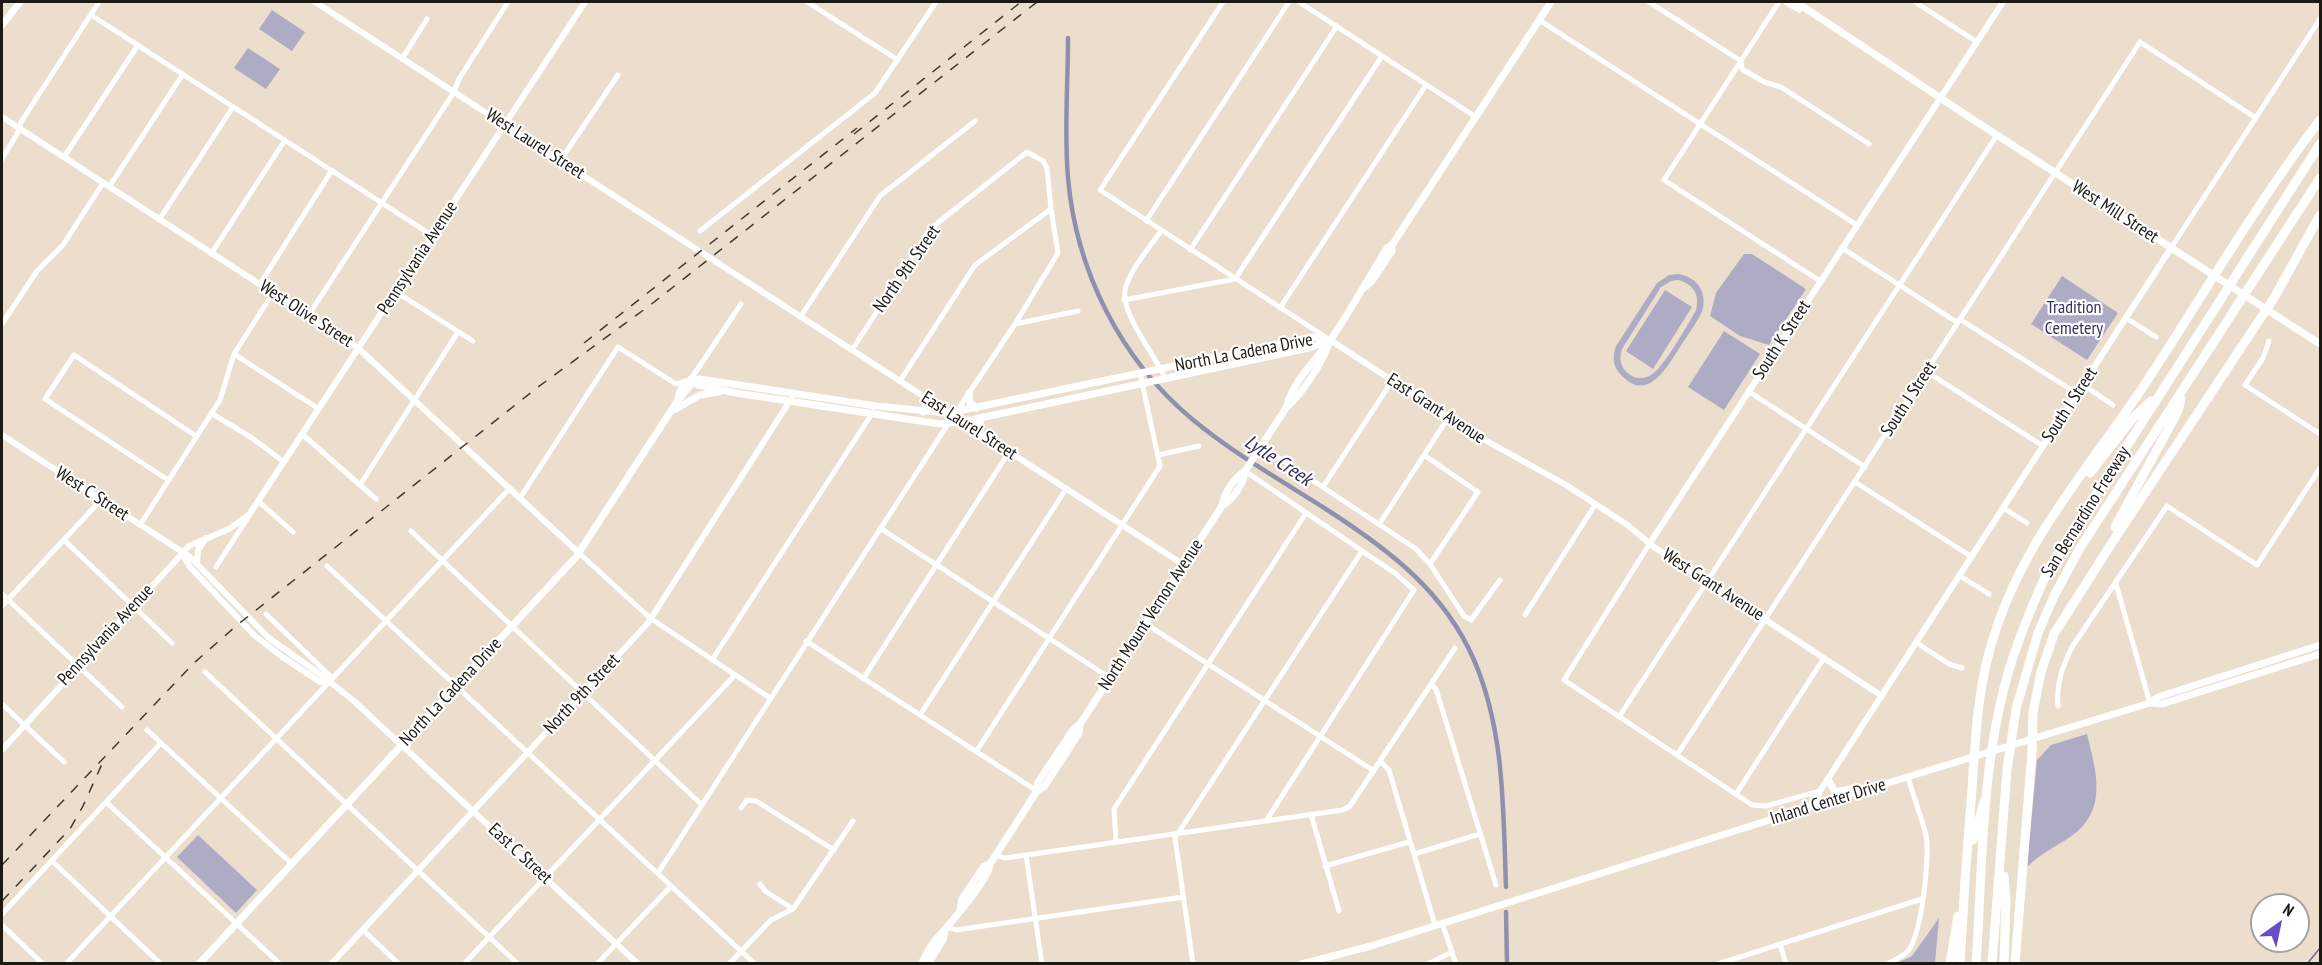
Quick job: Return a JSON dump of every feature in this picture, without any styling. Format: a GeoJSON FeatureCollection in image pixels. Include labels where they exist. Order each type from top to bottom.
{"type":"FeatureCollection","features":[{"type":"Feature","properties":{"kind":"highway"},"geometry":{"type":"LineString","coordinates":[[1960,961],[1970,814],[1978,755],[1984,678],[1989,653],[2006,600],[2037,539],[2140,392],[2214,276],[2320,120]]}},
{"type":"Feature","properties":{"kind":"highway","name":"San Bernardino Freeway"},"geometry":{"type":"LineString","coordinates":[[1976,963],[1992,742],[2000,704],[2022,628],[2049,568],[2320,144]]}},
{"type":"Feature","properties":{"kind":"highway","name":"San Bernardino Freeway"},"geometry":{"type":"LineString","coordinates":[[1992,963],[2010,740],[2021,687],[2038,633],[2059,586],[2080,548],[2184,391],[2320,178]]}},
{"type":"Feature","properties":{"kind":"highway"},"geometry":{"type":"LineString","coordinates":[[2015,963],[2028,739],[2041,672],[2054,634],[2066,612],[2274,298],[2320,214]]}},
{"type":"Feature","properties":{"kind":"highway"},"geometry":{"type":"LineString","coordinates":[[2006,600],[2030,558],[2063,509],[2133,418],[2163,389]]}},
{"type":"Feature","properties":{"kind":"highway"},"geometry":{"type":"LineString","coordinates":[[2066,612],[2070,601],[2112,533],[2178,411],[2184,391]]}},
{"type":"Feature","properties":{"kind":"highway"},"geometry":{"type":"LineString","coordinates":[[1950,963],[1977,821],[1987,792]]}},
{"type":"Feature","properties":{"kind":"highway"},"geometry":{"type":"LineString","coordinates":[[2001,853],[2006,899],[2004,963]]}},
{"type":"Feature","properties":{"kind":"main road"},"geometry":{"type":"LineString","coordinates":[[2,26],[20,2]]}},
{"type":"Feature","properties":{"kind":"main road","name":"North Mount Vernon Avenue"},"geometry":{"type":"LineString","coordinates":[[921,963],[938,936],[960,909],[969,902],[984,880],[990,864],[1037,791],[1044,787],[1079,733],[1080,724],[1222,506],[1223,498],[1238,475],[1245,471],[1286,408],[1293,402],[1326,352],[1330,340],[1365,287],[1387,248],[1392,245],[1551,2]]}},
{"type":"Feature","properties":{"kind":"main road","name":"West Mill Street"},"geometry":{"type":"LineString","coordinates":[[1787,2],[1904,78],[1910,78]]}},
{"type":"Feature","properties":{"kind":"main road","name":"West Mill Street"},"geometry":{"type":"LineString","coordinates":[[1796,2],[2320,344]]}},
{"type":"Feature","properties":{"kind":"main road","name":"North La Cadena Drive"},"geometry":{"type":"LineString","coordinates":[[691,380],[700,379],[937,423],[976,408],[1140,373],[1314,337],[1330,340]]}},
{"type":"Feature","properties":{"kind":"main road","name":"North La Cadena Drive"},"geometry":{"type":"LineString","coordinates":[[874,410],[923,412],[952,416],[962,422],[1317,347],[1330,340]]}},
{"type":"Feature","properties":{"kind":"main road"},"geometry":{"type":"LineString","coordinates":[[1264,347],[1266,357]]}},
{"type":"Feature","properties":{"kind":"main road","name":"North La Cadena Drive"},"geometry":{"type":"LineString","coordinates":[[691,380],[698,385],[736,393],[791,397]]}},
{"type":"Feature","properties":{"kind":"main road","name":"North La Cadena Drive"},"geometry":{"type":"LineString","coordinates":[[199,963],[579,553],[670,413],[678,397],[682,398],[690,386],[691,380]]}},
{"type":"Feature","properties":{"kind":"main road"},"geometry":{"type":"LineString","coordinates":[[670,413],[700,394],[736,393]]}},
{"type":"Feature","properties":{"kind":"main road"},"geometry":{"type":"LineString","coordinates":[[969,393],[970,403],[976,408]]}},
{"type":"Feature","properties":{"kind":"main road"},"geometry":{"type":"LineString","coordinates":[[1033,396],[1035,406]]}},
{"type":"Feature","properties":{"kind":"main road"},"geometry":{"type":"LineString","coordinates":[[923,412],[927,405],[925,397]]}},
{"type":"Feature","properties":{"kind":"main road"},"geometry":{"type":"LineString","coordinates":[[981,434],[979,424],[984,417]]}},
{"type":"Feature","properties":{"kind":"main road","name":"Inland Center Drive"},"geometry":{"type":"LineString","coordinates":[[1302,963],[1337,958],[1858,792],[2150,703],[2158,697],[2320,645]]}},
{"type":"Feature","properties":{"kind":"main road","name":"Inland Center Drive"},"geometry":{"type":"LineString","coordinates":[[2150,703],[2162,704],[2320,654]]}},
{"type":"Feature","properties":{"kind":"main road"},"geometry":{"type":"LineString","coordinates":[[1828,779],[1835,792],[1850,789],[1858,792]]}},
{"type":"Feature","properties":{"kind":"main road","name":"North Mount Vernon Avenue"},"geometry":{"type":"LineString","coordinates":[[928,963],[943,940],[946,929]]}},
{"type":"Feature","properties":{"kind":"street"},"geometry":{"type":"LineString","coordinates":[[2,159],[17,134],[18,128],[99,2]]}},
{"type":"Feature","properties":{"kind":"street","name":"West Laurel Street"},"geometry":{"type":"LineString","coordinates":[[315,2],[754,286]]}},
{"type":"Feature","properties":{"kind":"street"},"geometry":{"type":"LineString","coordinates":[[308,316],[454,92],[459,79],[507,2]]}},
{"type":"Feature","properties":{"kind":"street","name":"Pennsylvania Avenue"},"geometry":{"type":"LineString","coordinates":[[216,567],[585,2]]}},
{"type":"Feature","properties":{"kind":"street"},"geometry":{"type":"LineString","coordinates":[[807,2],[898,60]]}},
{"type":"Feature","properties":{"kind":"street"},"geometry":{"type":"LineString","coordinates":[[700,231],[875,93],[936,2]]}},
{"type":"Feature","properties":{"kind":"street"},"geometry":{"type":"LineString","coordinates":[[1223,2],[1100,190],[1330,340]]}},
{"type":"Feature","properties":{"kind":"street"},"geometry":{"type":"LineString","coordinates":[[1146,221],[1289,2]]}},
{"type":"Feature","properties":{"kind":"street"},"geometry":{"type":"LineString","coordinates":[[1299,2],[1476,117]]}},
{"type":"Feature","properties":{"kind":"street"},"geometry":{"type":"LineString","coordinates":[[1649,2],[1741,61]]}},
{"type":"Feature","properties":{"kind":"street"},"geometry":{"type":"LineString","coordinates":[[1779,2],[1664,180],[1820,281]]}},
{"type":"Feature","properties":{"kind":"street"},"geometry":{"type":"LineString","coordinates":[[1915,2],[1977,42]]}},
{"type":"Feature","properties":{"kind":"street","name":"South K Street"},"geometry":{"type":"LineString","coordinates":[[1619,717],[1564,680],[1748,391],[2003,2]]}},
{"type":"Feature","properties":{"kind":"street"},"geometry":{"type":"LineString","coordinates":[[91,15],[433,236]]}},
{"type":"Feature","properties":{"kind":"street"},"geometry":{"type":"LineString","coordinates":[[402,59],[427,19]]}},
{"type":"Feature","properties":{"kind":"street","name":"South I Street"},"geometry":{"type":"LineString","coordinates":[[1817,805],[1820,791],[2320,19]]}},
{"type":"Feature","properties":{"kind":"street"},"geometry":{"type":"LineString","coordinates":[[1539,20],[1857,225]]}},
{"type":"Feature","properties":{"kind":"street"},"geometry":{"type":"LineString","coordinates":[[1190,250],[1337,26]]}},
{"type":"Feature","properties":{"kind":"street","name":"South J Street"},"geometry":{"type":"LineString","coordinates":[[1677,755],[2140,42],[2256,118]]}},
{"type":"Feature","properties":{"kind":"street"},"geometry":{"type":"LineString","coordinates":[[64,157],[138,45]]}},
{"type":"Feature","properties":{"kind":"street"},"geometry":{"type":"LineString","coordinates":[[1124,300],[1235,279],[1382,56]]}},
{"type":"Feature","properties":{"kind":"street"},"geometry":{"type":"LineString","coordinates":[[1741,61],[1742,69],[1748,74],[1782,87],[1869,144]]}},
{"type":"Feature","properties":{"kind":"street"},"geometry":{"type":"LineString","coordinates":[[2,324],[37,271],[63,245],[183,74]]}},
{"type":"Feature","properties":{"kind":"street"},"geometry":{"type":"LineString","coordinates":[[560,161],[618,75]]}},
{"type":"Feature","properties":{"kind":"street"},"geometry":{"type":"LineString","coordinates":[[1280,308],[1426,85]]}},
{"type":"Feature","properties":{"kind":"street"},"geometry":{"type":"LineString","coordinates":[[159,220],[233,107]]}},
{"type":"Feature","properties":{"kind":"street","name":"West Olive Street"},"geometry":{"type":"LineString","coordinates":[[2,117],[358,348],[579,553]]}},
{"type":"Feature","properties":{"kind":"street"},"geometry":{"type":"LineString","coordinates":[[801,316],[880,196],[975,121]]}},
{"type":"Feature","properties":{"kind":"street"},"geometry":{"type":"LineString","coordinates":[[1820,791],[1758,807],[1619,717],[1997,135]]}},
{"type":"Feature","properties":{"kind":"street"},"geometry":{"type":"LineString","coordinates":[[211,254],[285,140]]}},
{"type":"Feature","properties":{"kind":"street","name":"North 9th Street"},"geometry":{"type":"LineString","coordinates":[[852,350],[930,229],[1027,152],[1043,161],[1047,168],[1051,209]]}},
{"type":"Feature","properties":{"kind":"street"},"geometry":{"type":"LineString","coordinates":[[260,284],[332,170]]}},
{"type":"Feature","properties":{"kind":"street"},"geometry":{"type":"LineString","coordinates":[[658,873],[952,416],[1015,324],[1058,253],[1051,209],[975,265],[900,381]]}},
{"type":"Feature","properties":{"kind":"street"},"geometry":{"type":"LineString","coordinates":[[1161,231],[1131,277],[1124,292],[1124,300],[1162,378]]}},
{"type":"Feature","properties":{"kind":"street"},"geometry":{"type":"LineString","coordinates":[[1842,248],[1955,321],[1961,320],[2078,394]]}},
{"type":"Feature","properties":{"kind":"street","name":"East Laurel Street"},"geometry":{"type":"LineString","coordinates":[[754,286],[952,416]]}},
{"type":"Feature","properties":{"kind":"street"},"geometry":{"type":"LineString","coordinates":[[396,292],[472,341]]}},
{"type":"Feature","properties":{"kind":"street"},"geometry":{"type":"LineString","coordinates":[[140,525],[220,400],[234,354],[273,293]]}},
{"type":"Feature","properties":{"kind":"street"},"geometry":{"type":"LineString","coordinates":[[520,498],[618,347],[676,384],[691,380],[741,304]]}},
{"type":"Feature","properties":{"kind":"street"},"geometry":{"type":"LineString","coordinates":[[1015,324],[1078,311]]}},
{"type":"Feature","properties":{"kind":"street"},"geometry":{"type":"LineString","coordinates":[[2126,318],[2156,337]]}},
{"type":"Feature","properties":{"kind":"street"},"geometry":{"type":"LineString","coordinates":[[1303,339],[1305,324]]}},
{"type":"Feature","properties":{"kind":"street"},"geometry":{"type":"LineString","coordinates":[[360,485],[458,332]]}},
{"type":"Feature","properties":{"kind":"street","name":"East Grant Avenue"},"geometry":{"type":"LineString","coordinates":[[1330,340],[1448,418],[1499,449],[1545,473]]}},
{"type":"Feature","properties":{"kind":"street"},"geometry":{"type":"LineString","coordinates":[[2269,341],[2263,358],[2245,386],[2320,434]]}},
{"type":"Feature","properties":{"kind":"street"},"geometry":{"type":"LineString","coordinates":[[234,354],[319,409]]}},
{"type":"Feature","properties":{"kind":"street"},"geometry":{"type":"LineString","coordinates":[[168,480],[45,399],[74,355],[196,436]]}},
{"type":"Feature","properties":{"kind":"street"},"geometry":{"type":"LineString","coordinates":[[1927,372],[2043,446]]}},
{"type":"Feature","properties":{"kind":"street"},"geometry":{"type":"LineString","coordinates":[[976,752],[1160,466],[1144,382],[1140,373]]}},
{"type":"Feature","properties":{"kind":"street"},"geometry":{"type":"LineString","coordinates":[[1323,487],[1392,381]]}},
{"type":"Feature","properties":{"kind":"street"},"geometry":{"type":"LineString","coordinates":[[676,384],[678,397]]}},
{"type":"Feature","properties":{"kind":"street"},"geometry":{"type":"LineString","coordinates":[[2083,385],[2113,405]]}},
{"type":"Feature","properties":{"kind":"street"},"geometry":{"type":"LineString","coordinates":[[1748,391],[1865,467]]}},
{"type":"Feature","properties":{"kind":"street","name":"North 9th Street"},"geometry":{"type":"LineString","coordinates":[[331,963],[648,623],[791,397]]}},
{"type":"Feature","properties":{"kind":"street"},"geometry":{"type":"LineString","coordinates":[[712,660],[874,410]]}},
{"type":"Feature","properties":{"kind":"street"},"geometry":{"type":"LineString","coordinates":[[211,413],[285,462]]}},
{"type":"Feature","properties":{"kind":"street"},"geometry":{"type":"LineString","coordinates":[[1380,523],[1448,418]]}},
{"type":"Feature","properties":{"kind":"street","name":"East Laurel Street"},"geometry":{"type":"LineString","coordinates":[[962,422],[1184,565]]}},
{"type":"Feature","properties":{"kind":"street"},"geometry":{"type":"LineString","coordinates":[[302,434],[376,499]]}},
{"type":"Feature","properties":{"kind":"street","name":"West C Street"},"geometry":{"type":"LineString","coordinates":[[2,435],[190,557],[269,638],[355,702],[402,746]]}},
{"type":"Feature","properties":{"kind":"street"},"geometry":{"type":"LineString","coordinates":[[1158,455],[1199,446]]}},
{"type":"Feature","properties":{"kind":"street"},"geometry":{"type":"LineString","coordinates":[[1261,446],[1416,549],[1430,564],[1464,616],[1471,620],[1500,580]]}},
{"type":"Feature","properties":{"kind":"street"},"geometry":{"type":"LineString","coordinates":[[863,679],[1009,452]]}},
{"type":"Feature","properties":{"kind":"street"},"geometry":{"type":"LineString","coordinates":[[1424,455],[1478,492],[1430,564]]}},
{"type":"Feature","properties":{"kind":"street"},"geometry":{"type":"LineString","coordinates":[[2058,706],[2056,688],[2060,671],[2072,647],[2167,506],[2257,565],[2320,468]]}},
{"type":"Feature","properties":{"kind":"street"},"geometry":{"type":"LineString","coordinates":[[1245,471],[1396,574],[1414,590],[1266,821]]}},
{"type":"Feature","properties":{"kind":"street","name":"West Grant Avenue"},"geometry":{"type":"LineString","coordinates":[[1545,473],[1882,696]]}},
{"type":"Feature","properties":{"kind":"street"},"geometry":{"type":"LineString","coordinates":[[1855,482],[1972,557]]}},
{"type":"Feature","properties":{"kind":"street"},"geometry":{"type":"LineString","coordinates":[[66,963],[510,488]]}},
{"type":"Feature","properties":{"kind":"street"},"geometry":{"type":"LineString","coordinates":[[920,715],[1066,489]]}},
{"type":"Feature","properties":{"kind":"street"},"geometry":{"type":"LineString","coordinates":[[2,606],[101,500]]}},
{"type":"Feature","properties":{"kind":"street"},"geometry":{"type":"LineString","coordinates":[[258,501],[293,532]]}},
{"type":"Feature","properties":{"kind":"street"},"geometry":{"type":"LineString","coordinates":[[1525,615],[1595,505]]}},
{"type":"Feature","properties":{"kind":"street"},"geometry":{"type":"LineString","coordinates":[[2004,508],[2027,523]]}},
{"type":"Feature","properties":{"kind":"street"},"geometry":{"type":"LineString","coordinates":[[1116,841],[1114,809],[1306,513]]}},
{"type":"Feature","properties":{"kind":"street","name":"Pennsylvania Avenue"},"geometry":{"type":"LineString","coordinates":[[2,750],[182,553],[195,542],[229,529],[249,515]]}},
{"type":"Feature","properties":{"kind":"street"},"geometry":{"type":"LineString","coordinates":[[880,528],[1110,678]]}},
{"type":"Feature","properties":{"kind":"street"},"geometry":{"type":"LineString","coordinates":[[411,531],[702,804]]}},
{"type":"Feature","properties":{"kind":"street"},"geometry":{"type":"LineString","coordinates":[[198,565],[196,556],[207,538]]}},
{"type":"Feature","properties":{"kind":"street"},"geometry":{"type":"LineString","coordinates":[[64,540],[172,643]]}},
{"type":"Feature","properties":{"kind":"street"},"geometry":{"type":"LineString","coordinates":[[1193,963],[1175,838],[1362,551]]}},
{"type":"Feature","properties":{"kind":"street","name":"West C Street"},"geometry":{"type":"LineString","coordinates":[[182,553],[190,567],[255,635],[320,682],[329,682]]}},
{"type":"Feature","properties":{"kind":"street"},"geometry":{"type":"LineString","coordinates":[[579,553],[650,618],[770,698]]}},
{"type":"Feature","properties":{"kind":"street"},"geometry":{"type":"LineString","coordinates":[[327,566],[755,963]]}},
{"type":"Feature","properties":{"kind":"street"},"geometry":{"type":"LineString","coordinates":[[1960,576],[1989,594]]}},
{"type":"Feature","properties":{"kind":"street"},"geometry":{"type":"LineString","coordinates":[[2116,584],[2150,703]]}},
{"type":"Feature","properties":{"kind":"street"},"geometry":{"type":"LineString","coordinates":[[2,594],[122,707]]}},
{"type":"Feature","properties":{"kind":"street"},"geometry":{"type":"LineString","coordinates":[[266,614],[329,675],[329,682]]}},
{"type":"Feature","properties":{"kind":"street"},"geometry":{"type":"LineString","coordinates":[[1146,624],[1374,771]]}},
{"type":"Feature","properties":{"kind":"street"},"geometry":{"type":"LineString","coordinates":[[806,641],[1037,791]]}},
{"type":"Feature","properties":{"kind":"street"},"geometry":{"type":"LineString","coordinates":[[1917,643],[1949,664],[1962,668]]}},
{"type":"Feature","properties":{"kind":"street"},"geometry":{"type":"LineString","coordinates":[[996,855],[1005,858],[1343,810],[1350,806],[1455,648]]}},
{"type":"Feature","properties":{"kind":"street"},"geometry":{"type":"LineString","coordinates":[[1736,794],[1824,658]]}},
{"type":"Feature","properties":{"kind":"street"},"geometry":{"type":"LineString","coordinates":[[205,672],[518,963]]}},
{"type":"Feature","properties":{"kind":"street"},"geometry":{"type":"LineString","coordinates":[[464,963],[735,675]]}},
{"type":"Feature","properties":{"kind":"street"},"geometry":{"type":"LineString","coordinates":[[1431,684],[1436,689],[1496,885]]}},
{"type":"Feature","properties":{"kind":"street"},"geometry":{"type":"LineString","coordinates":[[2,704],[64,762]]}},
{"type":"Feature","properties":{"kind":"street"},"geometry":{"type":"LineString","coordinates":[[147,730],[292,864]]}},
{"type":"Feature","properties":{"kind":"street"},"geometry":{"type":"LineString","coordinates":[[2,914],[161,743]]}},
{"type":"Feature","properties":{"kind":"street","name":"East C Street"},"geometry":{"type":"LineString","coordinates":[[402,746],[638,963]]}},
{"type":"Feature","properties":{"kind":"street"},"geometry":{"type":"LineString","coordinates":[[1380,761],[1389,770],[1414,854],[1455,963]]}},
{"type":"Feature","properties":{"kind":"street"},"geometry":{"type":"LineString","coordinates":[[1887,963],[1907,951],[1917,934],[1928,852],[1926,834],[1908,777]]}},
{"type":"Feature","properties":{"kind":"street"},"geometry":{"type":"LineString","coordinates":[[741,808],[747,800],[756,801],[834,850]]}},
{"type":"Feature","properties":{"kind":"street"},"geometry":{"type":"LineString","coordinates":[[106,802],[280,963]]}},
{"type":"Feature","properties":{"kind":"street"},"geometry":{"type":"LineString","coordinates":[[1311,814],[1339,911]]}},
{"type":"Feature","properties":{"kind":"street"},"geometry":{"type":"LineString","coordinates":[[729,963],[771,920],[793,909],[853,821]]}},
{"type":"Feature","properties":{"kind":"street"},"geometry":{"type":"LineString","coordinates":[[1414,854],[1480,834]]}},
{"type":"Feature","properties":{"kind":"street"},"geometry":{"type":"LineString","coordinates":[[1325,866],[1410,842]]}},
{"type":"Feature","properties":{"kind":"street"},"geometry":{"type":"LineString","coordinates":[[1026,855],[1042,963]]}},
{"type":"Feature","properties":{"kind":"street"},"geometry":{"type":"LineString","coordinates":[[52,861],[161,963]]}},
{"type":"Feature","properties":{"kind":"street"},"geometry":{"type":"LineString","coordinates":[[760,884],[765,891],[793,909]]}},
{"type":"Feature","properties":{"kind":"street"},"geometry":{"type":"LineString","coordinates":[[597,963],[671,886]]}},
{"type":"Feature","properties":{"kind":"street"},"geometry":{"type":"LineString","coordinates":[[946,929],[956,930],[1183,897]]}},
{"type":"Feature","properties":{"kind":"street"},"geometry":{"type":"LineString","coordinates":[[1718,963],[1922,899]]}},
{"type":"Feature","properties":{"kind":"street"},"geometry":{"type":"LineString","coordinates":[[2,925],[43,963]]}},
{"type":"Feature","properties":{"kind":"street"},"geometry":{"type":"LineString","coordinates":[[363,930],[399,963]]}},
{"type":"Feature","properties":{"kind":"street"},"geometry":{"type":"LineString","coordinates":[[1780,944],[1786,963]]}},
{"type":"Feature","properties":{"kind":"street"},"geometry":{"type":"LineString","coordinates":[[1428,963],[1452,952]]}},
{"type":"Feature","properties":{"kind":"green space"},"geometry":{"type":"Polygon","coordinates":[[[272,10],[305,32],[292,51],[259,29],[272,10]]]}},
{"type":"Feature","properties":{"kind":"green space"},"geometry":{"type":"Polygon","coordinates":[[[248,48],[280,69],[266,89],[234,68],[248,48]]]}},
{"type":"Feature","properties":{"kind":"green space"},"geometry":{"type":"Polygon","coordinates":[[[1744,254],[1752,254],[1806,289],[1769,345],[1740,336],[1710,316],[1716,293],[1744,254]]]}},
{"type":"Feature","properties":{"kind":"green space"},"geometry":{"type":"Polygon","coordinates":[[[1678,274],[1696,282],[1702,292],[1704,305],[1702,312],[1663,372],[1649,384],[1640,386],[1631,383],[1619,373],[1614,358],[1616,346],[1657,283],[1669,275],[1678,274]],[[1678,280],[1661,287],[1622,349],[1622,366],[1631,376],[1643,378],[1656,371],[1682,335],[1696,310],[1697,299],[1694,290],[1688,284],[1678,280]]]}},
{"type":"Feature","properties":{"kind":"green space","name":"Tradition Cemetery"},"geometry":{"type":"Polygon","coordinates":[[[2062,276],[2118,313],[2087,360],[2031,324],[2062,276]]]}},
{"type":"Feature","properties":{"kind":"green space"},"geometry":{"type":"Polygon","coordinates":[[[1665,290],[1692,307],[1653,369],[1626,351],[1665,290]]]}},
{"type":"Feature","properties":{"kind":"green space"},"geometry":{"type":"Polygon","coordinates":[[[1724,331],[1760,354],[1724,410],[1688,387],[1724,331]]]}},
{"type":"Feature","properties":{"kind":"green space"},"geometry":{"type":"Polygon","coordinates":[[[2087,734],[2096,776],[2095,803],[2090,815],[2082,827],[2070,837],[2042,854],[2027,867],[2037,760],[2051,745],[2087,734]]]}},
{"type":"Feature","properties":{"kind":"green space"},"geometry":{"type":"Polygon","coordinates":[[[198,835],[257,890],[236,913],[177,857],[198,835]]]}},
{"type":"Feature","properties":{"kind":"green space"},"geometry":{"type":"Polygon","coordinates":[[[1939,918],[1935,963],[1897,963],[1912,956],[1939,918]]]}},
{"type":"Feature","properties":{"kind":"waterway","name":"Lytle Creek"},"geometry":{"type":"LineString","coordinates":[[1068,38],[1066,143],[1068,178],[1081,246],[1106,310],[1123,341],[1143,369],[1192,419],[1241,456],[1373,541],[1413,574],[1447,613],[1462,635],[1474,660],[1492,715],[1503,800],[1506,887]]}},
{"type":"Feature","properties":{"kind":"waterway","name":"Lytle Creek"},"geometry":{"type":"LineString","coordinates":[[1506,912],[1507,964]]}},
{"type":"Feature","properties":{"kind":"waterway","name":"Lytle Creek"},"geometry":{"type":"LineString","coordinates":[[2307,964],[2320,948]]}},
{"type":"Feature","properties":{"kind":"railway"},"geometry":{"type":"LineString","coordinates":[[854,134],[1021,2]]}},
{"type":"Feature","properties":{"kind":"railway"},"geometry":{"type":"LineString","coordinates":[[2,865],[194,663],[236,626],[538,387],[649,306],[1037,2]]}},
{"type":"Feature","properties":{"kind":"railway"},"geometry":{"type":"LineString","coordinates":[[584,343],[857,128]]}},
{"type":"Feature","properties":{"kind":"railway"},"geometry":{"type":"LineString","coordinates":[[2,901],[70,829],[102,764]]}}]}
